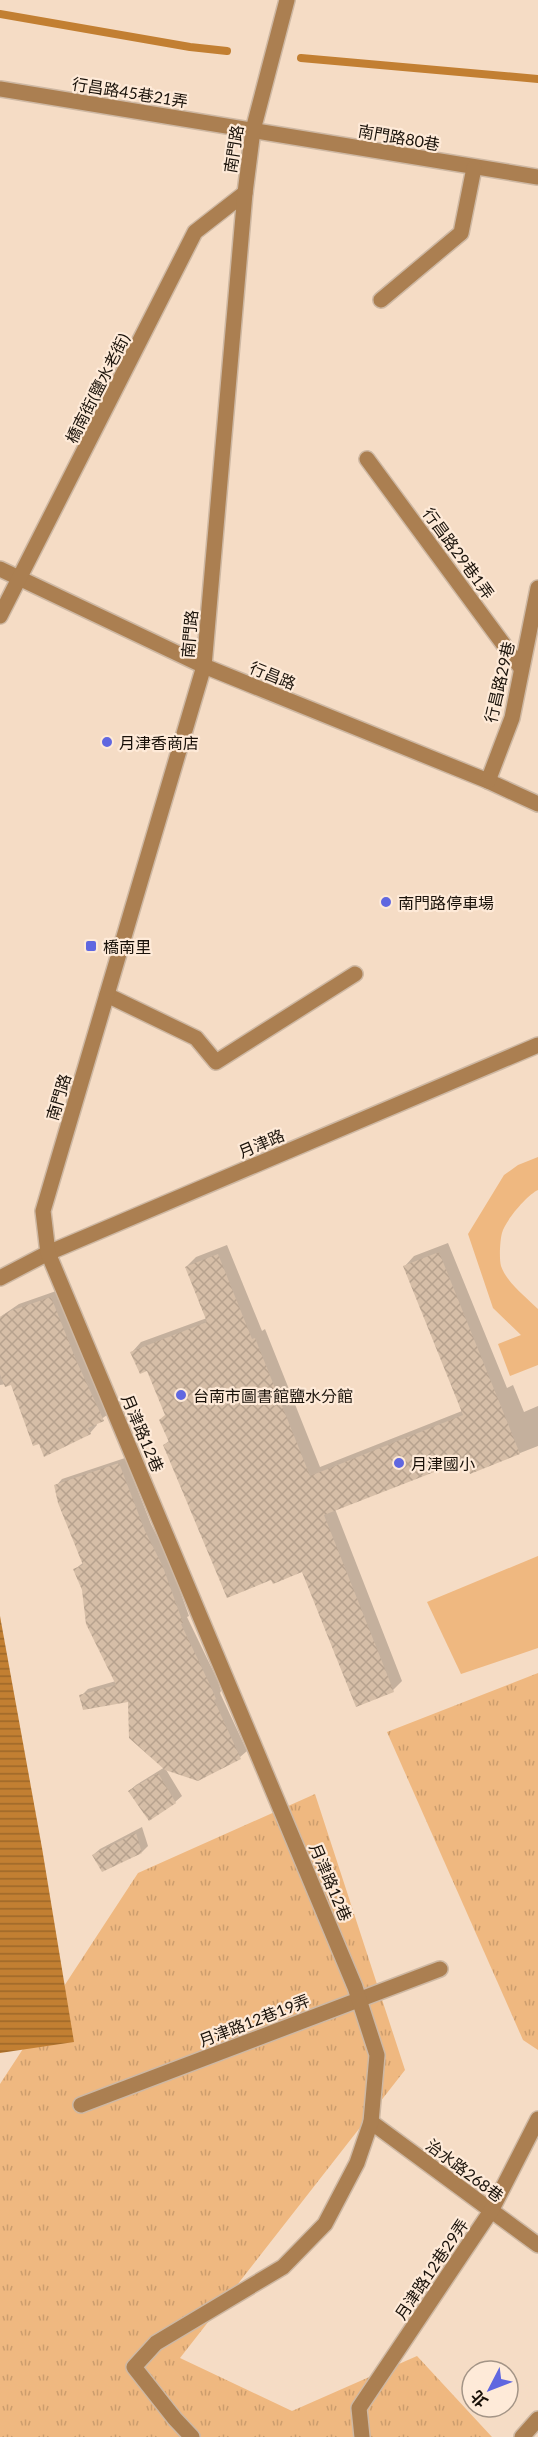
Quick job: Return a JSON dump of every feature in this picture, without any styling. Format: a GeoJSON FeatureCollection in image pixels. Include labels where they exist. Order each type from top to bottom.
{"type":"FeatureCollection","features":[{"type":"Feature","properties":{"kind":"street","name":"南門路"},"geometry":{"type":"LineString","coordinates":[[48,1253],[43,1211],[204,666],[245,193],[254,130],[287,0]]}},
{"type":"Feature","properties":{"kind":"street","name":"行昌路45巷21弄"},"geometry":{"type":"LineString","coordinates":[[0,89],[254,130]]}},
{"type":"Feature","properties":{"kind":"street","name":"南門路80巷"},"geometry":{"type":"LineString","coordinates":[[254,130],[538,177]]}},
{"type":"Feature","properties":{"kind":"street"},"geometry":{"type":"LineString","coordinates":[[381,300],[461,233],[474,168]]}},
{"type":"Feature","properties":{"kind":"street","name":"橋南街(鹽水老街)"},"geometry":{"type":"LineString","coordinates":[[0,616],[195,232],[245,193]]}},
{"type":"Feature","properties":{"kind":"street","name":"行昌路29巷1弄"},"geometry":{"type":"LineString","coordinates":[[367,459],[521,668]]}},
{"type":"Feature","properties":{"kind":"street","name":"行昌路"},"geometry":{"type":"LineString","coordinates":[[0,568],[204,666],[488,781],[538,804]]}},
{"type":"Feature","properties":{"kind":"street","name":"行昌路29巷"},"geometry":{"type":"LineString","coordinates":[[488,781],[512,718],[538,588]]}},
{"type":"Feature","properties":{"kind":"street"},"geometry":{"type":"LineString","coordinates":[[107,995],[196,1038],[216,1062],[355,974]]}},
{"type":"Feature","properties":{"kind":"street","name":"月津路"},"geometry":{"type":"LineString","coordinates":[[0,1278],[48,1253],[538,1045]]}},
{"type":"Feature","properties":{"kind":"street","name":"月津路12巷"},"geometry":{"type":"LineString","coordinates":[[48,1253],[359,1999],[376,2055],[371,2122],[357,2163],[326,2224],[283,2267],[156,2343],[134,2367],[192,2437]]}},
{"type":"Feature","properties":{"kind":"street","name":"月津路12巷19弄"},"geometry":{"type":"LineString","coordinates":[[81,2105],[440,1970]]}},
{"type":"Feature","properties":{"kind":"street","name":"月津路12巷29弄"},"geometry":{"type":"LineString","coordinates":[[362,2437],[359,2408],[491,2211],[538,2119]]}},
{"type":"Feature","properties":{"kind":"street","name":"治水路268巷"},"geometry":{"type":"LineString","coordinates":[[371,2122],[538,2245]]}},
{"type":"Feature","properties":{"kind":"street"},"geometry":{"type":"LineString","coordinates":[[522,2437],[538,2419]]}},
{"type":"Feature","properties":{"kind":"green space"},"geometry":{"type":"Polygon","coordinates":[[[538,1157],[538,1190],[528,1197],[504,1228],[500,1263],[517,1289],[538,1309],[538,1365],[510,1376],[498,1344],[521,1335],[493,1308],[468,1234],[504,1175],[518,1165],[538,1157]]]}},
{"type":"Feature","properties":{"kind":"green space"},"geometry":{"type":"Polygon","coordinates":[[[538,1556],[538,1648],[461,1674],[427,1602],[538,1556]]]}},
{"type":"Feature","properties":{"kind":"green space"},"geometry":{"type":"Polygon","coordinates":[[[538,1673],[538,2050],[523,2040],[387,1732],[538,1673]]]}},
{"type":"Feature","properties":{"kind":"green space"},"geometry":{"type":"Polygon","coordinates":[[[315,1794],[405,2070],[180,2358],[292,2411],[417,2356],[460,2402],[460,2419],[475,2419],[492,2437],[0,2437],[0,2084],[138,1873],[315,1794]]]}},
{"type":"Feature","properties":{"kind":"shaded area"},"geometry":{"type":"Polygon","coordinates":[[[0,1616],[74,2042],[0,2053],[0,1616]]]}},
{"type":"Feature","properties":{"kind":"building"},"geometry":{"type":"Polygon","coordinates":[[[439,1252],[520,1454],[470,1474],[465,1460],[324,1515],[394,1692],[356,1707],[302,1572],[273,1584],[271,1580],[227,1598],[163,1445],[169,1442],[159,1420],[165,1415],[147,1371],[140,1374],[130,1352],[207,1322],[185,1267],[218,1254],[252,1339],[255,1338],[310,1476],[463,1415],[403,1266],[439,1252]]]}},
{"type":"Feature","properties":{"kind":"building"},"geometry":{"type":"Polygon","coordinates":[[[51,1297],[104,1421],[88,1428],[91,1434],[44,1457],[39,1444],[33,1446],[11,1385],[5,1387],[0,1374],[0,1317],[10,1311],[51,1297]]]}},
{"type":"Feature","properties":{"kind":"building"},"geometry":{"type":"Polygon","coordinates":[[[119,1463],[145,1531],[163,1567],[183,1623],[181,1624],[211,1687],[216,1699],[214,1700],[241,1759],[198,1781],[165,1770],[129,1738],[128,1702],[83,1710],[79,1695],[116,1685],[86,1624],[82,1590],[73,1569],[83,1565],[58,1503],[54,1485],[119,1463]]]}},
{"type":"Feature","properties":{"kind":"building"},"geometry":{"type":"Polygon","coordinates":[[[158,1773],[176,1803],[149,1821],[128,1791],[158,1773]]]}},
{"type":"Feature","properties":{"kind":"building"},"geometry":{"type":"Polygon","coordinates":[[[136,1833],[142,1853],[102,1872],[92,1855],[136,1833]]]}},
{"type":"Feature","properties":{"kind":"waterway"},"geometry":{"type":"LineString","coordinates":[[0,14],[190,47],[227,51]]}},
{"type":"Feature","properties":{"kind":"waterway"},"geometry":{"type":"LineString","coordinates":[[301,58],[538,79]]}},
{"type":"Feature","properties":{"kind":"place","name":"月津香商店"},"geometry":{"type":"Point","coordinates":[107,742]}},
{"type":"Feature","properties":{"kind":"place","name":"南門路停車場"},"geometry":{"type":"Point","coordinates":[386,902]}},
{"type":"Feature","properties":{"kind":"place","name":"橋南里"},"geometry":{"type":"Point","coordinates":[91,946]}},
{"type":"Feature","properties":{"kind":"place","name":"台南市圖書館鹽水分館"},"geometry":{"type":"Point","coordinates":[181,1395]}},
{"type":"Feature","properties":{"kind":"place","name":"月津國小"},"geometry":{"type":"Point","coordinates":[399,1463]}}]}
